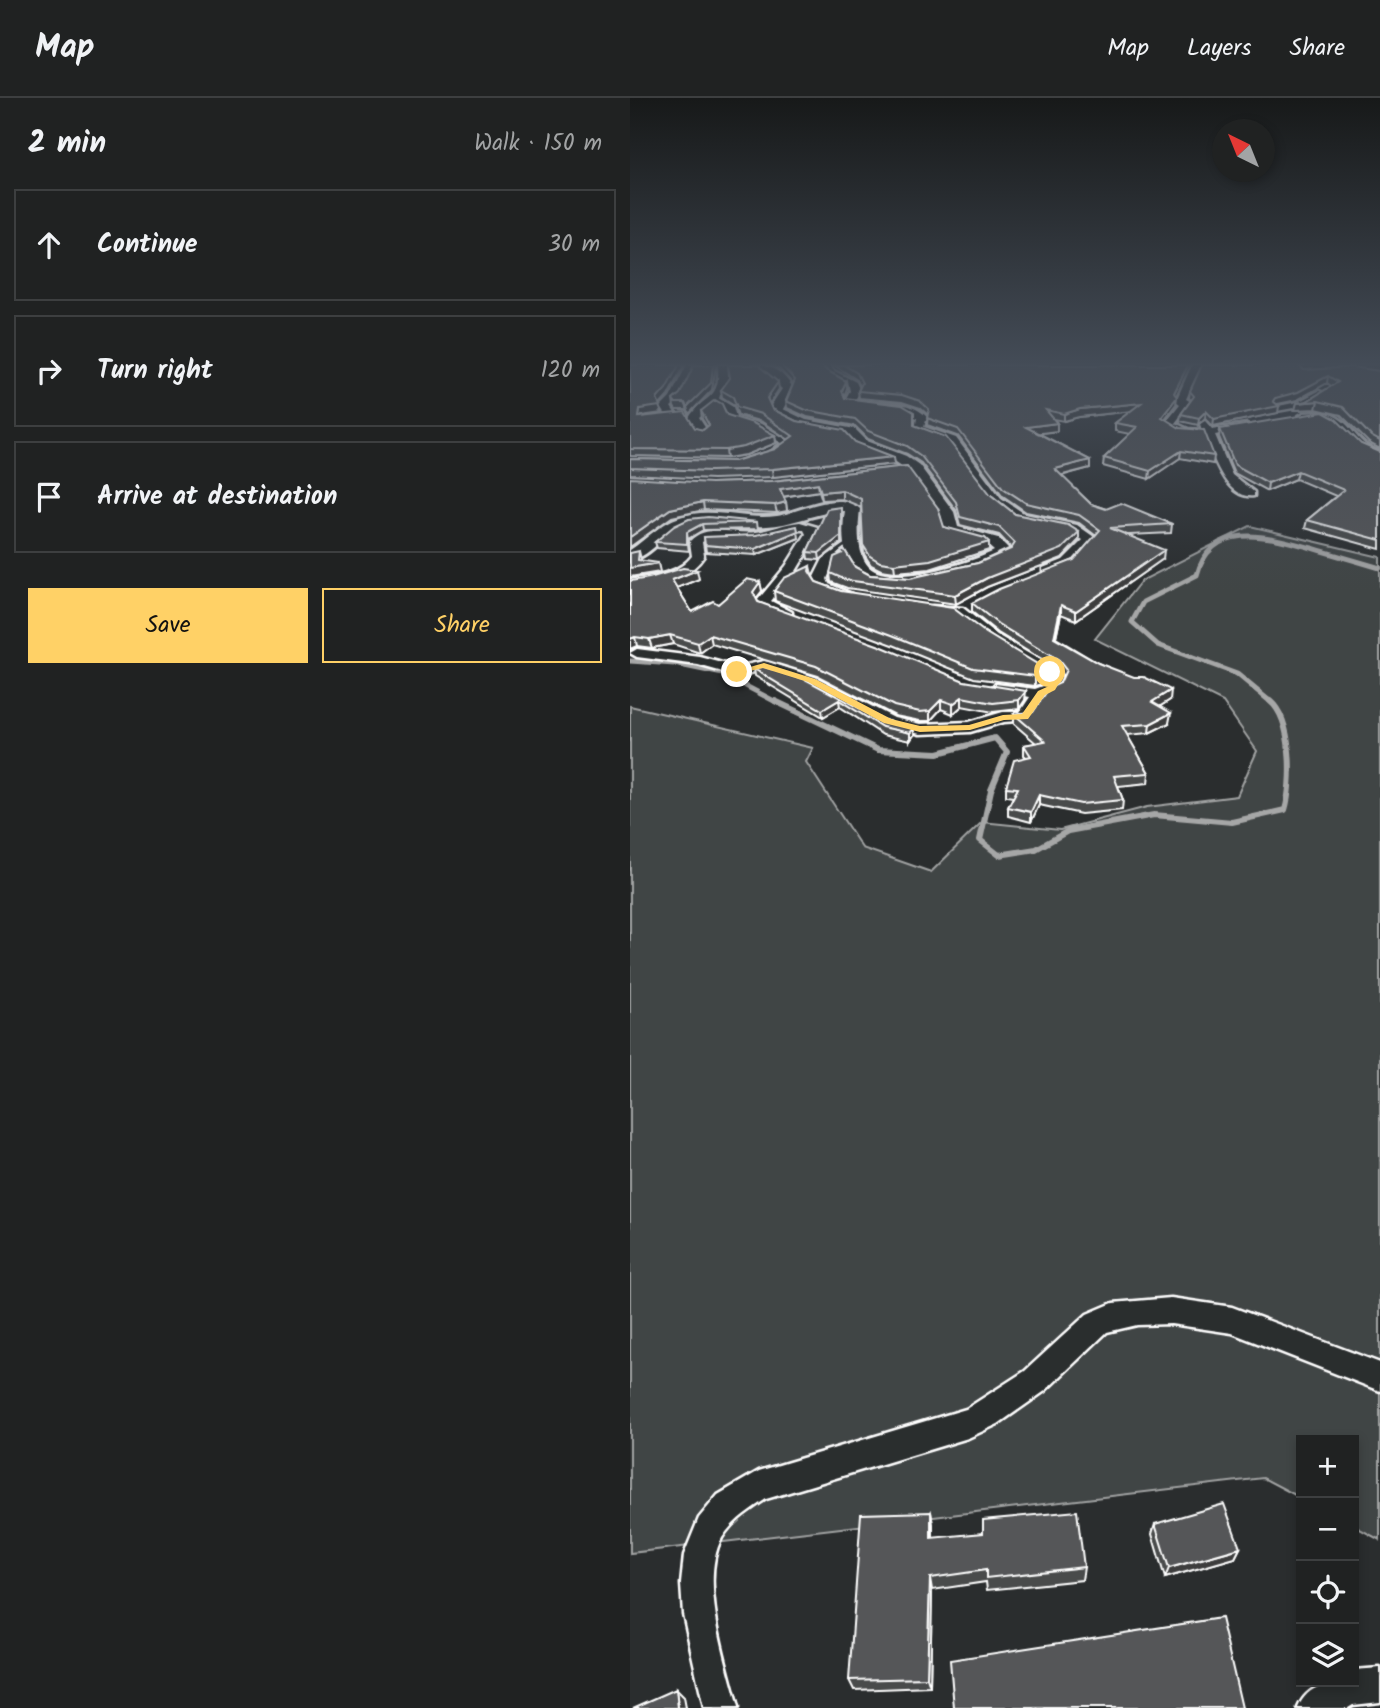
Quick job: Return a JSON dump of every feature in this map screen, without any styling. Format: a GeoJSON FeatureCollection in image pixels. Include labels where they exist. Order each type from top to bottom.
{"type":"FeatureCollection","features":[{"type":"Feature","properties":{"kind":"street"},"geometry":{"type":"LineString","coordinates":[[765,457],[788,443],[783,440]]}},
{"type":"Feature","properties":{"kind":"street"},"geometry":{"type":"LineString","coordinates":[[630,556],[673,524],[687,520],[703,517],[772,522],[837,505],[853,509],[855,556],[861,569],[875,578],[936,575],[1004,552],[992,541],[950,530],[949,515],[914,468],[901,459],[858,440]]}},
{"type":"Feature","properties":{"kind":"street"},"geometry":{"type":"LineString","coordinates":[[952,440],[990,491],[1021,517],[1073,528],[1091,540],[1068,564],[1031,578]]}},
{"type":"Feature","properties":{"kind":"street"},"geometry":{"type":"LineString","coordinates":[[1209,440],[1227,477],[1251,494]]}},
{"type":"Feature","properties":{"kind":"street"},"geometry":{"type":"LineString","coordinates":[[1354,440],[1361,450],[1380,456]]}},
{"type":"Feature","properties":{"kind":"street"},"geometry":{"type":"LineString","coordinates":[[890,471],[914,468]]}},
{"type":"Feature","properties":{"kind":"street"},"geometry":{"type":"LineString","coordinates":[[630,584],[669,576],[688,568],[698,556],[694,544],[706,534],[736,537],[793,527],[809,527],[812,528],[812,534],[799,556],[764,601],[766,605],[797,618]]}},
{"type":"Feature","properties":{"kind":"street"},"geometry":{"type":"LineString","coordinates":[[853,542],[828,562],[820,579],[823,586],[832,592],[856,596]]}},
{"type":"Feature","properties":{"kind":"street"},"geometry":{"type":"LineString","coordinates":[[637,653],[700,660],[737,672],[764,666],[811,681],[888,721],[920,729],[970,727],[1003,717],[1025,717],[1041,693],[1052,688],[1055,681],[1050,672],[992,638],[963,609],[925,609]]}},
{"type":"Feature","properties":{"kind":"street"},"geometry":{"type":"LineString","coordinates":[[982,685],[1041,693]]}},
{"type":"Feature","properties":{"kind":"street"},"geometry":{"type":"LineString","coordinates":[[721,1708],[695,1591],[697,1565],[704,1536],[718,1515],[737,1496],[759,1486],[968,1423],[988,1414],[1035,1381],[1097,1323],[1113,1316],[1171,1311],[1233,1320],[1380,1377]]}},
{"type":"Feature","properties":{"kind":"street"},"geometry":{"type":"LineString","coordinates":[[1315,1708],[1349,1688],[1380,1685]]}},
{"type":"Feature","properties":{"kind":"shaded area"},"geometry":{"type":"Polygon","coordinates":[[[1250,526],[1380,557],[1380,1540],[1359,1529],[1359,1435],[1296,1435],[1296,1495],[1263,1478],[630,1553],[630,706],[813,748],[806,762],[862,848],[931,872],[982,822],[1060,830],[1147,807],[1237,796],[1257,751],[1223,702],[1095,639],[1141,581],[1250,526]]]}},
{"type":"Feature","properties":{"kind":"building"},"geometry":{"type":"Polygon","coordinates":[[[630,440],[762,440],[726,450],[630,449],[630,440]]]}},
{"type":"Feature","properties":{"kind":"building"},"geometry":{"type":"Polygon","coordinates":[[[787,440],[853,440],[894,457],[772,469],[711,471],[630,468],[630,459],[735,461],[775,449],[787,440]]]}},
{"type":"Feature","properties":{"kind":"building"},"geometry":{"type":"Polygon","coordinates":[[[892,440],[948,440],[991,495],[1015,514],[1068,525],[1079,532],[1062,549],[987,578],[955,595],[846,580],[830,573],[834,557],[843,553],[839,553],[844,549],[855,567],[870,575],[910,578],[978,563],[1011,549],[1015,543],[999,527],[960,517],[956,502],[921,456],[907,446],[892,440]]]}},
{"type":"Feature","properties":{"kind":"building"},"geometry":{"type":"Polygon","coordinates":[[[966,440],[1051,440],[1090,460],[1055,469],[1091,504],[1106,509],[1121,503],[1172,524],[1110,528],[1164,550],[1076,611],[1061,605],[1054,638],[1098,663],[1134,677],[1144,677],[1171,690],[1152,702],[1171,713],[1150,724],[1122,726],[1149,773],[1114,776],[1123,800],[1081,804],[1039,795],[1031,812],[1008,807],[1018,788],[1006,787],[1014,760],[1031,756],[1024,745],[1045,741],[1014,714],[1033,712],[1049,688],[1060,683],[1066,670],[1059,661],[998,624],[972,603],[999,589],[1074,560],[1100,530],[1079,515],[1026,503],[1003,488],[966,440]]]}},
{"type":"Feature","properties":{"kind":"building"},"geometry":{"type":"Polygon","coordinates":[[[1123,440],[1208,440],[1214,456],[1181,451],[1150,471],[1104,458],[1123,440]]]}},
{"type":"Feature","properties":{"kind":"building"},"geometry":{"type":"Polygon","coordinates":[[[1225,440],[1357,440],[1380,452],[1380,540],[1307,520],[1344,490],[1298,471],[1268,483],[1235,465],[1225,440]]]}},
{"type":"Feature","properties":{"kind":"building"},"geometry":{"type":"Polygon","coordinates":[[[907,466],[938,508],[944,527],[985,538],[989,542],[930,560],[894,564],[880,562],[870,556],[863,545],[861,499],[842,490],[821,492],[818,483],[780,489],[786,502],[775,505],[703,502],[670,509],[630,537],[630,478],[711,483],[772,481],[907,466]]]}},
{"type":"Feature","properties":{"kind":"building"},"geometry":{"type":"Polygon","coordinates":[[[841,507],[841,536],[819,553],[807,552],[827,509],[841,507]]]}},
{"type":"Feature","properties":{"kind":"building"},"geometry":{"type":"Polygon","coordinates":[[[708,517],[757,522],[702,524],[687,532],[687,544],[655,542],[674,526],[689,519],[708,517]]]}},
{"type":"Feature","properties":{"kind":"building"},"geometry":{"type":"Polygon","coordinates":[[[797,526],[798,531],[755,549],[705,545],[704,537],[756,535],[797,526]]]}},
{"type":"Feature","properties":{"kind":"building"},"geometry":{"type":"Polygon","coordinates":[[[639,551],[638,560],[658,563],[630,568],[630,553],[639,551]]]}},
{"type":"Feature","properties":{"kind":"building"},"geometry":{"type":"Polygon","coordinates":[[[810,566],[809,571],[816,582],[841,591],[953,608],[986,633],[1042,667],[1044,673],[1035,676],[973,668],[774,591],[784,578],[810,566]]]}},
{"type":"Feature","properties":{"kind":"building"},"geometry":{"type":"Polygon","coordinates":[[[683,568],[697,570],[672,580],[692,612],[713,601],[718,604],[747,579],[760,582],[753,592],[758,602],[880,646],[964,681],[1026,691],[1019,700],[993,703],[962,697],[953,704],[941,700],[930,711],[920,712],[894,706],[816,666],[710,635],[698,643],[670,635],[630,639],[630,581],[683,568]]]}},
{"type":"Feature","properties":{"kind":"building"},"geometry":{"type":"Polygon","coordinates":[[[762,666],[805,679],[880,719],[914,728],[910,733],[882,727],[839,700],[822,710],[754,669],[762,666]]]}},
{"type":"Feature","properties":{"kind":"building"},"geometry":{"type":"Polygon","coordinates":[[[1224,1504],[1240,1548],[1169,1568],[1155,1524],[1224,1504]]]}},
{"type":"Feature","properties":{"kind":"building"},"geometry":{"type":"Polygon","coordinates":[[[1077,1511],[1084,1567],[986,1578],[986,1570],[930,1578],[927,1678],[849,1680],[861,1514],[931,1512],[931,1538],[983,1533],[983,1520],[1077,1511]]]}},
{"type":"Feature","properties":{"kind":"building"},"geometry":{"type":"Polygon","coordinates":[[[1221,1618],[1242,1708],[954,1708],[950,1660],[1221,1618]]]}},
{"type":"Feature","properties":{"kind":"building"},"geometry":{"type":"Polygon","coordinates":[[[676,1689],[678,1708],[633,1708],[676,1689]]]}},
{"type":"Feature","properties":{"kind":"waterway"},"geometry":{"type":"LineString","coordinates":[[1271,702],[1237,674],[1158,645],[1132,622],[1143,602],[1197,575],[1205,557],[1216,545],[1245,536],[1279,540],[1380,568]]}},
{"type":"Feature","properties":{"kind":"waterway"},"geometry":{"type":"LineString","coordinates":[[630,661],[675,664],[723,674],[778,703]]}},
{"type":"Feature","properties":{"kind":"waterway"},"geometry":{"type":"LineString","coordinates":[[775,701],[878,750],[938,753],[995,738],[1007,752],[991,790],[980,840],[999,855],[1036,849],[1068,831],[1154,815],[1232,822],[1285,810],[1289,784],[1289,752],[1283,722],[1271,702]]}},
{"type":"Feature","properties":{"kind":"route"},"geometry":{"type":"LineString","coordinates":[[737,672],[764,666],[811,681],[888,721],[920,729],[970,727],[1003,717],[1025,717],[1041,693],[1052,688],[1055,681],[1050,672]]}}]}
